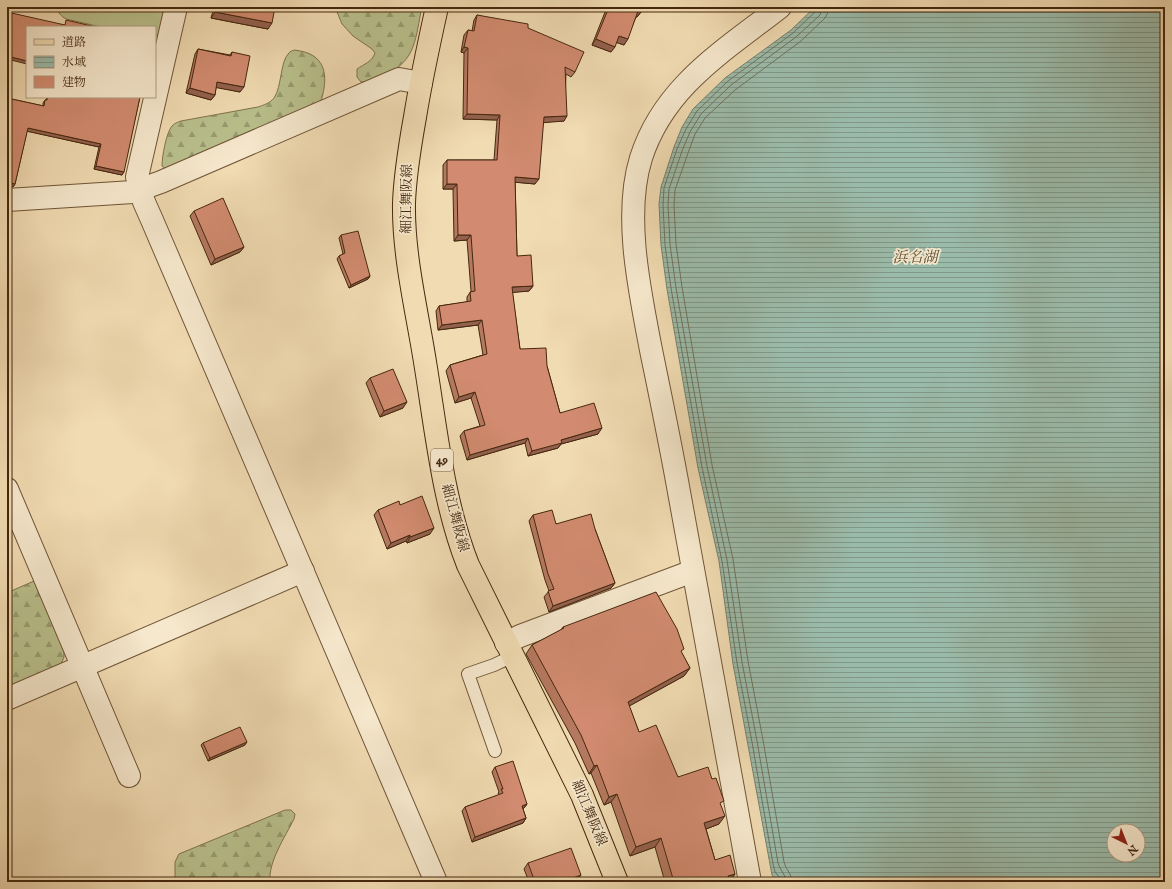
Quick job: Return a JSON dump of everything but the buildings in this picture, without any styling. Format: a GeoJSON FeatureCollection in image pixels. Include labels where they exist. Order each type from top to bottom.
{"type":"FeatureCollection","features":[{"type":"Feature","properties":{"kind":"main road","name":"細江舞阪線"},"geometry":{"type":"LineString","coordinates":[[437,7],[421,83],[406,177],[404,207],[408,256],[445,483],[455,525],[468,565],[582,795],[617,882]]}},
{"type":"Feature","properties":{"kind":"street"},"geometry":{"type":"LineString","coordinates":[[156,94],[176,7]]}},
{"type":"Feature","properties":{"kind":"street"},"geometry":{"type":"LineString","coordinates":[[750,882],[693,571],[639,290],[635,250],[634,211],[636,184],[641,159],[650,134],[663,111],[679,90],[697,72],[780,7]]}},
{"type":"Feature","properties":{"kind":"street"},"geometry":{"type":"LineString","coordinates":[[7,200],[133,192],[161,182],[399,79],[421,83]]}},
{"type":"Feature","properties":{"kind":"street"},"geometry":{"type":"LineString","coordinates":[[155,98],[137,177],[140,189],[436,882]]}},
{"type":"Feature","properties":{"kind":"street"},"geometry":{"type":"LineString","coordinates":[[7,489],[129,776]]}},
{"type":"Feature","properties":{"kind":"street"},"geometry":{"type":"LineString","coordinates":[[7,699],[303,571]]}},
{"type":"Feature","properties":{"kind":"street"},"geometry":{"type":"LineString","coordinates":[[510,649],[520,636],[693,571]]}},
{"type":"Feature","properties":{"kind":"lane"},"geometry":{"type":"LineString","coordinates":[[496,751],[468,674],[494,665],[510,649]]}},
{"type":"Feature","properties":{"kind":"green space"},"geometry":{"type":"Polygon","coordinates":[[[57,7],[168,7],[159,34],[156,36],[156,26],[97,26],[66,19],[58,11],[57,7]]]}},
{"type":"Feature","properties":{"kind":"green space"},"geometry":{"type":"Polygon","coordinates":[[[335,7],[422,7],[416,38],[409,55],[395,69],[385,75],[370,81],[361,82],[357,77],[357,69],[370,61],[375,53],[372,49],[353,36],[342,24],[335,7]]]}},
{"type":"Feature","properties":{"kind":"green space"},"geometry":{"type":"Polygon","coordinates":[[[294,50],[305,52],[319,61],[324,74],[325,82],[321,101],[167,170],[162,166],[166,139],[173,125],[181,121],[258,107],[269,103],[277,93],[282,68],[286,57],[294,50]]]}},
{"type":"Feature","properties":{"kind":"green space"},"geometry":{"type":"Polygon","coordinates":[[[34,581],[64,651],[64,657],[61,664],[7,690],[7,591],[9,592],[34,581]]]}},
{"type":"Feature","properties":{"kind":"green space"},"geometry":{"type":"Polygon","coordinates":[[[285,810],[291,810],[295,814],[294,819],[274,858],[270,874],[270,882],[175,882],[175,862],[179,854],[285,810]]]}},
{"type":"Feature","properties":{"kind":"water","name":"浜名湖"},"geometry":{"type":"Polygon","coordinates":[[[815,7],[1165,7],[1165,882],[778,882],[772,875],[733,664],[719,561],[698,468],[667,289],[661,245],[659,204],[661,187],[674,147],[682,127],[693,109],[725,78],[791,30],[815,7]]]}}]}
